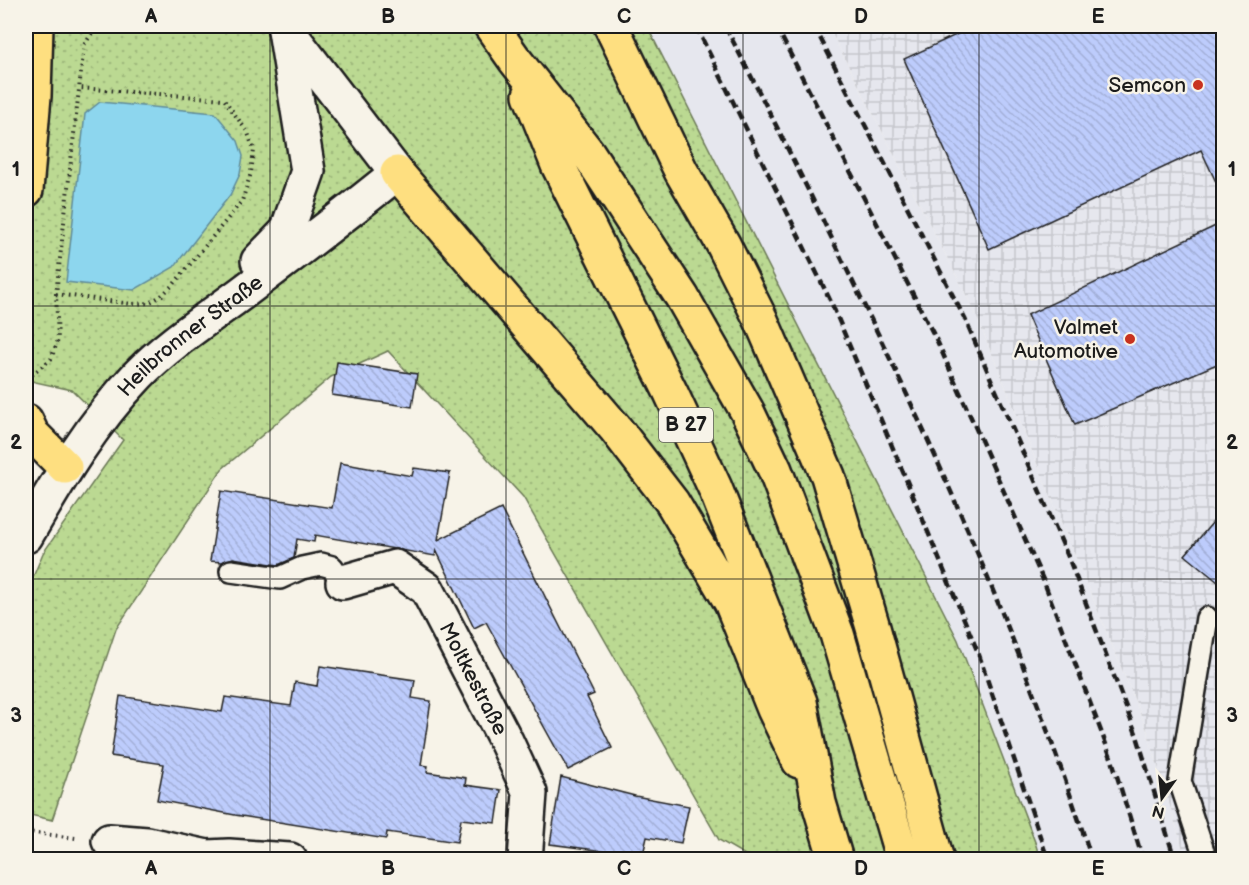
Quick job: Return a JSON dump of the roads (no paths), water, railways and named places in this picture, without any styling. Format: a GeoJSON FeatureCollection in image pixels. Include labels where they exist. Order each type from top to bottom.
{"type":"FeatureCollection","features":[{"type":"Feature","properties":{"kind":"highway"},"geometry":{"type":"LineString","coordinates":[[26,190],[34,96],[36,26]]}},
{"type":"Feature","properties":{"kind":"highway","name":"B 27"},"geometry":{"type":"LineString","coordinates":[[491,26],[588,153],[682,297],[747,411],[779,480],[837,634],[903,860]]}},
{"type":"Feature","properties":{"kind":"highway"},"geometry":{"type":"LineString","coordinates":[[611,26],[681,171],[723,244],[761,320],[828,476],[872,624],[937,860]]}},
{"type":"Feature","properties":{"kind":"highway","name":"B 27"},"geometry":{"type":"LineString","coordinates":[[515,60],[558,165],[666,382],[715,488],[800,702],[819,803],[836,860]]}},
{"type":"Feature","properties":{"kind":"highway"},"geometry":{"type":"LineString","coordinates":[[397,173],[615,428],[672,502],[731,602],[774,709],[819,803]]}},
{"type":"Feature","properties":{"kind":"highway"},"geometry":{"type":"LineString","coordinates":[[26,421],[32,434],[65,467]]}},
{"type":"Feature","properties":{"kind":"main road"},"geometry":{"type":"LineString","coordinates":[[284,26],[397,173]]}},
{"type":"Feature","properties":{"kind":"main road"},"geometry":{"type":"LineString","coordinates":[[185,335],[287,231],[308,171],[284,26]]}},
{"type":"Feature","properties":{"kind":"main road","name":"Heilbronner Straße"},"geometry":{"type":"LineString","coordinates":[[26,536],[65,467],[95,426],[139,375],[185,335],[397,173]]}},
{"type":"Feature","properties":{"kind":"main road","name":"Moltkestraße"},"geometry":{"type":"LineString","coordinates":[[343,582],[395,567],[427,589],[506,741],[530,793],[525,860]]}},
{"type":"Feature","properties":{"kind":"main road"},"geometry":{"type":"LineString","coordinates":[[109,842],[147,844],[207,857],[290,860]]}},
{"type":"Feature","properties":{"kind":"lane"},"geometry":{"type":"LineString","coordinates":[[231,571],[280,578],[302,568],[321,564],[332,567],[343,582]]}},
{"type":"Feature","properties":{"kind":"lane"},"geometry":{"type":"LineString","coordinates":[[1206,860],[1180,781],[1207,618]]}},
{"type":"Feature","properties":{"kind":"water"},"geometry":{"type":"Polygon","coordinates":[[[100,102],[215,113],[238,141],[243,156],[240,174],[230,195],[174,267],[134,290],[66,282],[85,114],[100,102]]]}},
{"type":"Feature","properties":{"kind":"railway"},"geometry":{"type":"LineString","coordinates":[[696,26],[831,302],[906,479],[979,655],[1048,860]]}},
{"type":"Feature","properties":{"kind":"railway"},"geometry":{"type":"LineString","coordinates":[[725,26],[866,309],[960,512],[1017,650],[1092,860]]}},
{"type":"Feature","properties":{"kind":"railway"},"geometry":{"type":"LineString","coordinates":[[776,26],[938,343],[1044,582],[1112,760],[1143,860]]}},
{"type":"Feature","properties":{"kind":"railway"},"geometry":{"type":"LineString","coordinates":[[814,26],[965,319],[1069,559],[1137,736],[1175,860]]}},
{"type":"Feature","properties":{"kind":"place","name":"Semcon"},"geometry":{"type":"Point","coordinates":[1198,85]}},
{"type":"Feature","properties":{"kind":"place","name":"Valmet Automotive"},"geometry":{"type":"Point","coordinates":[1130,339]}}]}
